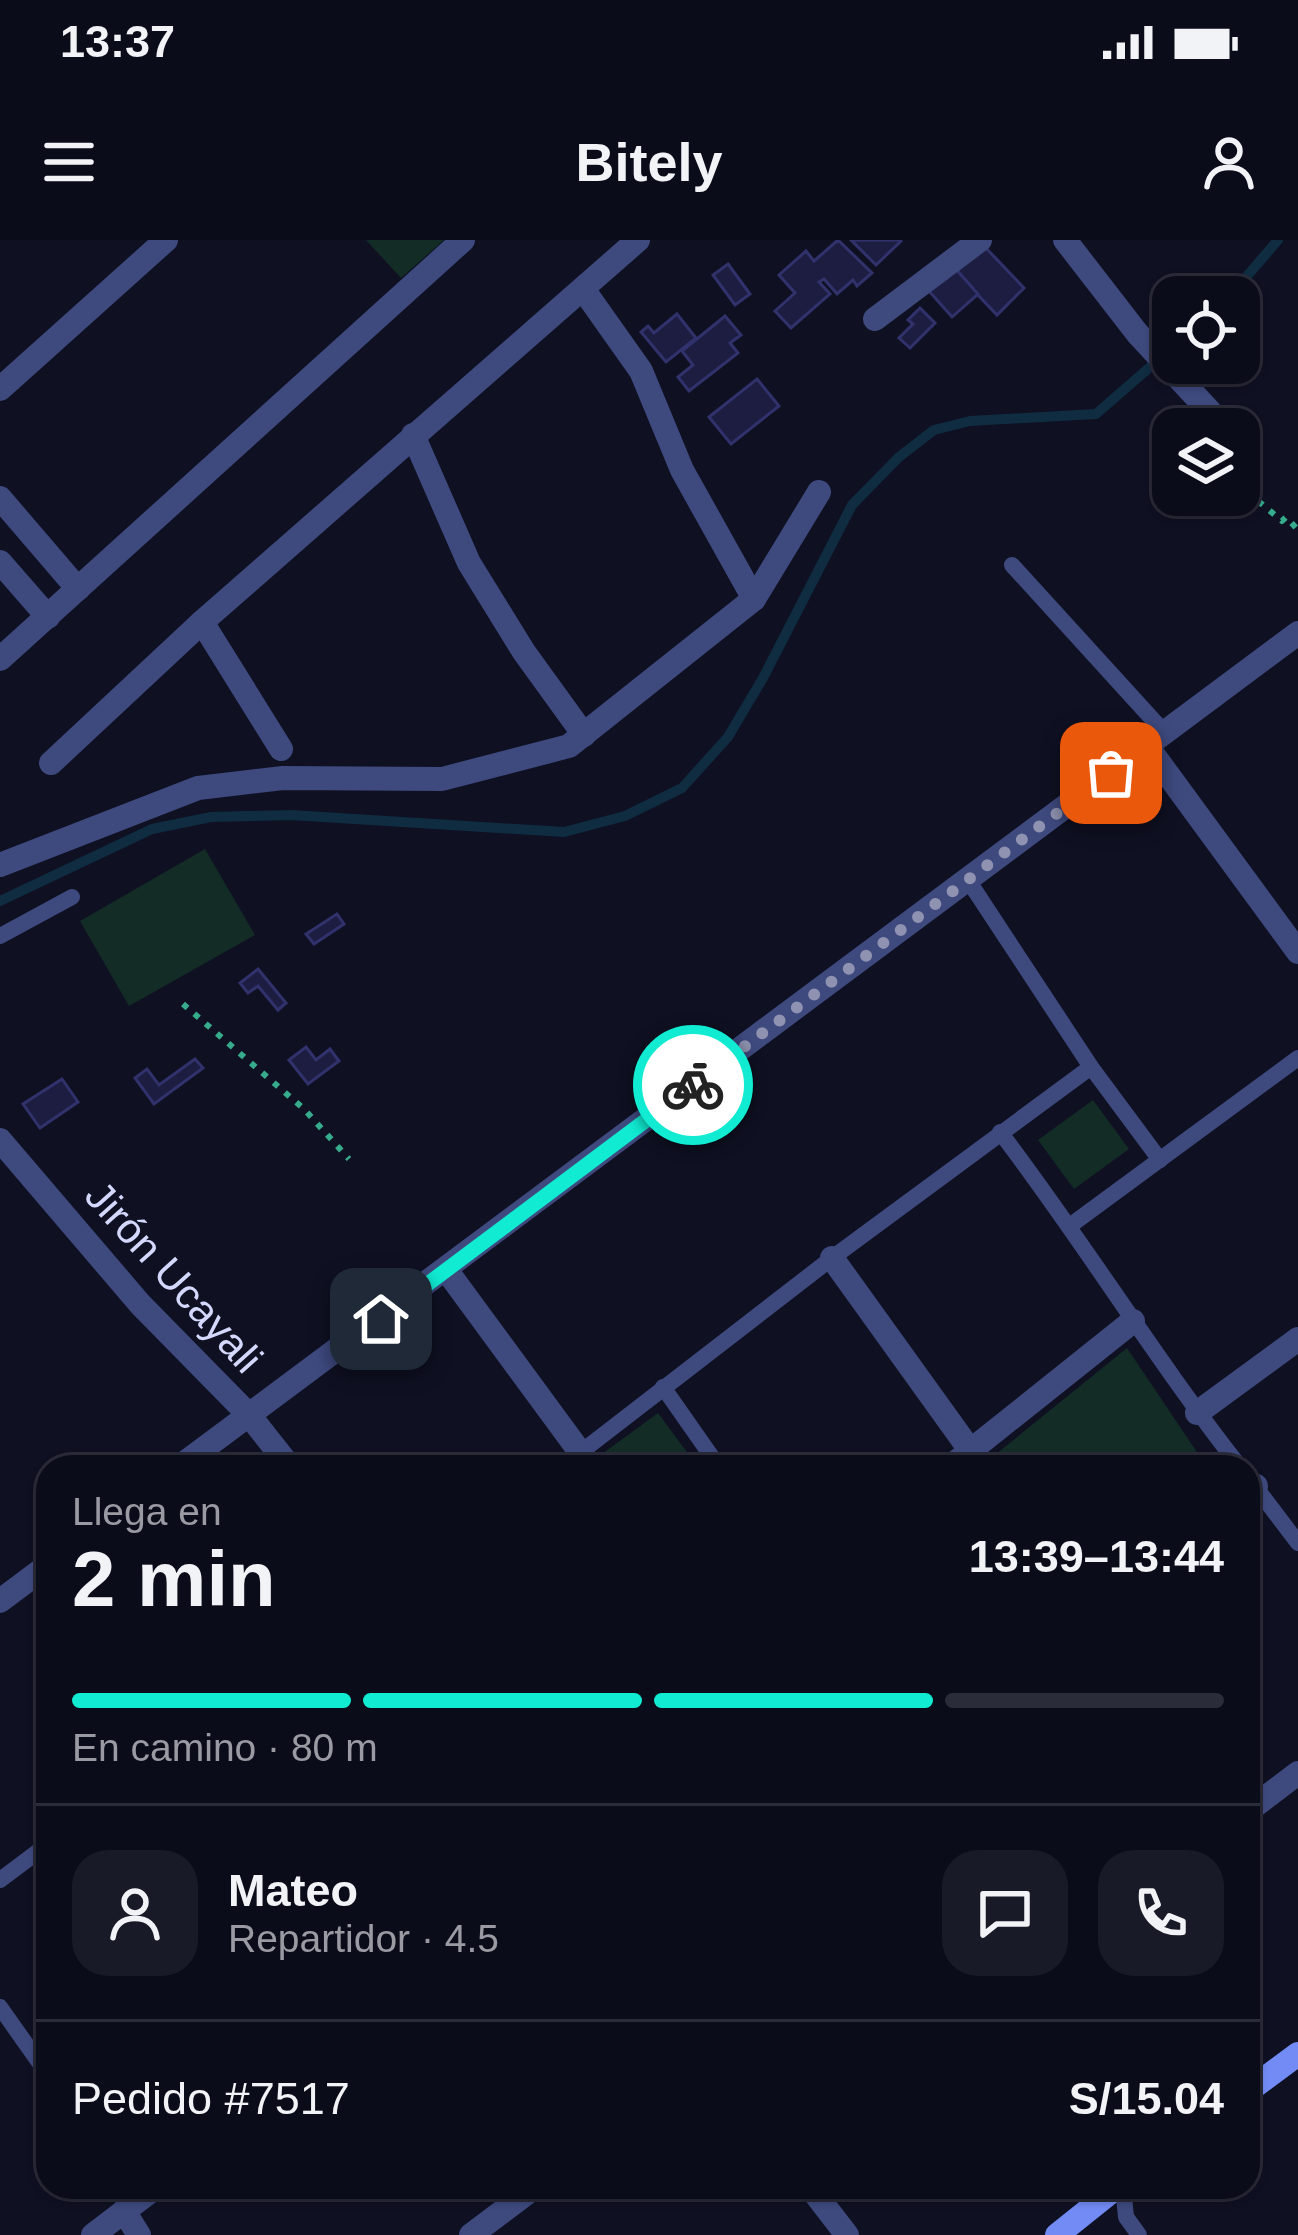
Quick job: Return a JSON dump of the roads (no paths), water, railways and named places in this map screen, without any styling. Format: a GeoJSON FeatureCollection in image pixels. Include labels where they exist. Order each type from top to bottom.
{"type":"FeatureCollection","features":[{"type":"Feature","properties":{"kind":"street"},"geometry":{"type":"LineString","coordinates":[[0,389],[166,240]]}},
{"type":"Feature","properties":{"kind":"street"},"geometry":{"type":"LineString","coordinates":[[0,659],[463,240]]}},
{"type":"Feature","properties":{"kind":"street"},"geometry":{"type":"LineString","coordinates":[[51,763],[202,622],[638,240]]}},
{"type":"Feature","properties":{"kind":"street"},"geometry":{"type":"LineString","coordinates":[[875,319],[980,240]]}},
{"type":"Feature","properties":{"kind":"street"},"geometry":{"type":"LineString","coordinates":[[1065,240],[1137,333],[1207,408]]}},
{"type":"Feature","properties":{"kind":"street"},"geometry":{"type":"LineString","coordinates":[[583,289],[641,371],[682,470],[754,599]]}},
{"type":"Feature","properties":{"kind":"street"},"geometry":{"type":"LineString","coordinates":[[412,435],[470,563],[524,652],[584,735]]}},
{"type":"Feature","properties":{"kind":"street"},"geometry":{"type":"LineString","coordinates":[[0,865],[198,788],[283,778],[442,779],[569,746],[754,599],[819,492]]}},
{"type":"Feature","properties":{"kind":"street"},"geometry":{"type":"LineString","coordinates":[[0,498],[78,589]]}},
{"type":"Feature","properties":{"kind":"street"},"geometry":{"type":"LineString","coordinates":[[0,562],[48,617]]}},
{"type":"Feature","properties":{"kind":"street"},"geometry":{"type":"LineString","coordinates":[[202,622],[281,749]]}},
{"type":"Feature","properties":{"kind":"street"},"geometry":{"type":"LineString","coordinates":[[195,1455],[1298,633]]}},
{"type":"Feature","properties":{"kind":"street"},"geometry":{"type":"LineString","coordinates":[[1156,740],[1298,952]]}},
{"type":"Feature","properties":{"kind":"street","name":"Jirón Ucayali"},"geometry":{"type":"LineString","coordinates":[[0,1140],[140,1304],[249,1415],[281,1455]]}},
{"type":"Feature","properties":{"kind":"street"},"geometry":{"type":"LineString","coordinates":[[832,1258],[957,1455]]}},
{"type":"Feature","properties":{"kind":"street"},"geometry":{"type":"LineString","coordinates":[[447,1271],[582,1455]]}},
{"type":"Feature","properties":{"kind":"street"},"geometry":{"type":"LineString","coordinates":[[965,1455],[1133,1322]]}},
{"type":"Feature","properties":{"kind":"street"},"geometry":{"type":"LineString","coordinates":[[1197,1413],[1298,1339]]}},
{"type":"Feature","properties":{"kind":"street"},"geometry":{"type":"LineString","coordinates":[[0,1601],[36,1574]]}},
{"type":"Feature","properties":{"kind":"street"},"geometry":{"type":"LineString","coordinates":[[1260,1802],[1298,1772]]}},
{"type":"Feature","properties":{"kind":"street"},"geometry":{"type":"LineString","coordinates":[[1260,2081],[1298,2054]]}},
{"type":"Feature","properties":{"kind":"street"},"geometry":{"type":"LineString","coordinates":[[92,2235],[134,2199]]}},
{"type":"Feature","properties":{"kind":"street"},"geometry":{"type":"LineString","coordinates":[[136,2199],[139,2235]]}},
{"type":"Feature","properties":{"kind":"street"},"geometry":{"type":"LineString","coordinates":[[471,2235],[519,2199]]}},
{"type":"Feature","properties":{"kind":"street"},"geometry":{"type":"LineString","coordinates":[[817,2199],[838,2232]]}},
{"type":"Feature","properties":{"kind":"street"},"geometry":{"type":"LineString","coordinates":[[1057,2235],[1104,2199]]}},
{"type":"Feature","properties":{"kind":"lane"},"geometry":{"type":"LineString","coordinates":[[1012,565],[1156,740]]}},
{"type":"Feature","properties":{"kind":"lane"},"geometry":{"type":"LineString","coordinates":[[968,880],[1091,1067],[1160,1160]]}},
{"type":"Feature","properties":{"kind":"lane"},"geometry":{"type":"LineString","coordinates":[[0,936],[72,897]]}},
{"type":"Feature","properties":{"kind":"lane"},"geometry":{"type":"LineString","coordinates":[[1071,1225],[1298,1058]]}},
{"type":"Feature","properties":{"kind":"lane"},"geometry":{"type":"LineString","coordinates":[[591,1455],[663,1387],[1091,1067]]}},
{"type":"Feature","properties":{"kind":"lane"},"geometry":{"type":"LineString","coordinates":[[1000,1132],[1071,1225],[1133,1322],[1229,1455]]}},
{"type":"Feature","properties":{"kind":"lane"},"geometry":{"type":"LineString","coordinates":[[663,1387],[711,1455]]}},
{"type":"Feature","properties":{"kind":"lane"},"geometry":{"type":"LineString","coordinates":[[1260,1495],[1298,1543]]}},
{"type":"Feature","properties":{"kind":"lane"},"geometry":{"type":"LineString","coordinates":[[0,1880],[36,1853]]}},
{"type":"Feature","properties":{"kind":"lane"},"geometry":{"type":"LineString","coordinates":[[0,2007],[36,2058]]}},
{"type":"Feature","properties":{"kind":"lane"},"geometry":{"type":"LineString","coordinates":[[1122,2199],[1126,2217],[1139,2235]]}},
{"type":"Feature","properties":{"kind":"waterway"},"geometry":{"type":"LineString","coordinates":[[1247,276],[1278,240]]}},
{"type":"Feature","properties":{"kind":"waterway"},"geometry":{"type":"LineString","coordinates":[[0,901],[152,829],[211,817],[291,815],[564,832],[625,816],[682,788],[728,737],[852,505],[899,457],[934,430],[970,421],[1096,414],[1152,365]]}}]}
